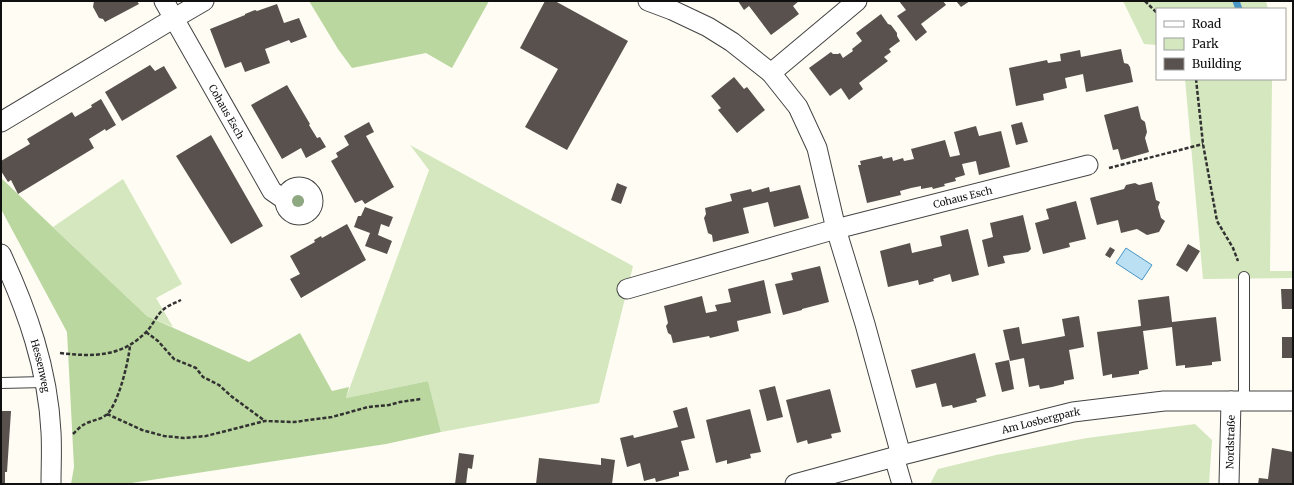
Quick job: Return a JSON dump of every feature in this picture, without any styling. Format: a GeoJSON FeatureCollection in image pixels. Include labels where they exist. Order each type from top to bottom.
{"type":"FeatureCollection","features":[{"type":"Feature","properties":{"kind":"street","name":"Cohaus Esch"},"geometry":{"type":"LineString","coordinates":[[164,1],[272,191],[285,200]]}},
{"type":"Feature","properties":{"kind":"street"},"geometry":{"type":"LineString","coordinates":[[1,122],[173,18],[204,1]]}},
{"type":"Feature","properties":{"kind":"street"},"geometry":{"type":"LineString","coordinates":[[648,1],[672,10],[708,27],[732,42],[771,73],[798,107],[817,148],[836,229],[861,310],[898,456],[902,484]]}},
{"type":"Feature","properties":{"kind":"street"},"geometry":{"type":"LineString","coordinates":[[771,73],[856,1]]}},
{"type":"Feature","properties":{"kind":"street","name":"Cohaus Esch"},"geometry":{"type":"LineString","coordinates":[[627,289],[836,229],[1088,165]]}},
{"type":"Feature","properties":{"kind":"street","name":"Hessenweg"},"geometry":{"type":"LineString","coordinates":[[1,254],[19,293],[38,349],[45,382],[51,432],[50,484]]}},
{"type":"Feature","properties":{"kind":"street","name":"Am Losbergpark"},"geometry":{"type":"LineString","coordinates":[[795,484],[898,456],[1073,412],[1164,402],[1238,400],[1293,401]]}},
{"type":"Feature","properties":{"kind":"street","name":"Nordstraße"},"geometry":{"type":"LineString","coordinates":[[1229,484],[1238,400]]}},
{"type":"Feature","properties":{"kind":"lane"},"geometry":{"type":"LineString","coordinates":[[1238,400],[1244,277]]}},
{"type":"Feature","properties":{"kind":"lane"},"geometry":{"type":"LineString","coordinates":[[1,383],[45,382]]}},
{"type":"Feature","properties":{"kind":"path"},"geometry":{"type":"LineString","coordinates":[[1145,1],[1156,12]]}},
{"type":"Feature","properties":{"kind":"path"},"geometry":{"type":"LineString","coordinates":[[1196,80],[1203,144],[1217,221],[1233,248],[1244,277]]}},
{"type":"Feature","properties":{"kind":"path"},"geometry":{"type":"LineString","coordinates":[[1088,165],[1108,168],[1203,144]]}},
{"type":"Feature","properties":{"kind":"path"},"geometry":{"type":"LineString","coordinates":[[54,352],[86,356],[106,354],[130,345],[146,332],[163,309],[180,300]]}},
{"type":"Feature","properties":{"kind":"path"},"geometry":{"type":"LineString","coordinates":[[146,332],[158,341],[174,359],[196,368],[203,377],[219,385],[264,421]]}},
{"type":"Feature","properties":{"kind":"path"},"geometry":{"type":"LineString","coordinates":[[68,438],[86,423],[102,418],[107,414],[114,402],[126,368],[130,345]]}},
{"type":"Feature","properties":{"kind":"path"},"geometry":{"type":"LineString","coordinates":[[107,414],[142,430],[164,436],[184,438],[206,436],[264,421],[294,422],[332,417],[368,407],[389,405],[420,399]]}},
{"type":"Feature","properties":{"kind":"green space"},"geometry":{"type":"Polygon","coordinates":[[[309,1],[489,1],[452,68],[426,53],[352,68],[338,49],[309,1]]]}},
{"type":"Feature","properties":{"kind":"green space"},"geometry":{"type":"Polygon","coordinates":[[[1123,1],[1266,1],[1268,8],[1156,8],[1156,45],[1144,44],[1123,1]]]}},
{"type":"Feature","properties":{"kind":"green space"},"geometry":{"type":"Polygon","coordinates":[[[1185,80],[1272,80],[1270,271],[1293,271],[1293,278],[1203,279],[1185,80]]]}},
{"type":"Feature","properties":{"kind":"green space"},"geometry":{"type":"Polygon","coordinates":[[[410,145],[633,266],[599,403],[441,432],[428,381],[346,398],[429,170],[410,145]]]}},
{"type":"Feature","properties":{"kind":"green space"},"geometry":{"type":"Polygon","coordinates":[[[1,178],[147,316],[249,362],[300,333],[332,391],[349,387],[346,398],[428,381],[441,432],[386,444],[125,484],[71,484],[74,467],[67,332],[1,209],[1,178]]]}},
{"type":"Feature","properties":{"kind":"green space"},"geometry":{"type":"Polygon","coordinates":[[[123,179],[182,284],[156,298],[173,327],[147,316],[53,227],[123,179]]]}},
{"type":"Feature","properties":{"kind":"green space"},"geometry":{"type":"Polygon","coordinates":[[[1195,424],[1212,440],[1209,484],[930,484],[938,469],[996,455],[1087,438],[1195,424]]]}},
{"type":"Feature","properties":{"kind":"water"},"geometry":{"type":"Polygon","coordinates":[[[1126,248],[1152,265],[1142,280],[1116,263],[1126,248]]]}},
{"type":"Feature","properties":{"kind":"building"},"geometry":{"type":"Polygon","coordinates":[[[94,1],[137,1],[139,4],[105,22],[103,19],[99,18],[93,7],[94,1]]]}},
{"type":"Feature","properties":{"kind":"building"},"geometry":{"type":"Polygon","coordinates":[[[545,1],[555,1],[628,41],[567,150],[525,127],[558,69],[520,48],[545,1]]]}},
{"type":"Feature","properties":{"kind":"building"},"geometry":{"type":"Polygon","coordinates":[[[738,1],[799,1],[793,6],[799,14],[771,35],[749,6],[744,10],[738,1]]]}},
{"type":"Feature","properties":{"kind":"building"},"geometry":{"type":"Polygon","coordinates":[[[899,1],[943,1],[946,5],[921,24],[927,32],[916,41],[897,16],[906,10],[899,1]]]}},
{"type":"Feature","properties":{"kind":"building"},"geometry":{"type":"Polygon","coordinates":[[[956,1],[970,1],[961,7],[956,1]]]}},
{"type":"Feature","properties":{"kind":"building"},"geometry":{"type":"Polygon","coordinates":[[[277,4],[284,23],[299,18],[307,37],[291,43],[289,40],[265,49],[270,63],[245,72],[241,62],[225,68],[210,29],[255,10],[257,11],[277,4]]]}},
{"type":"Feature","properties":{"kind":"building"},"geometry":{"type":"Polygon","coordinates":[[[881,14],[897,33],[900,41],[889,49],[891,52],[884,57],[888,61],[859,83],[863,89],[849,100],[841,88],[830,96],[809,68],[831,52],[833,54],[840,53],[843,58],[853,51],[852,49],[862,41],[856,33],[881,14]]]}},
{"type":"Feature","properties":{"kind":"building"},"geometry":{"type":"Polygon","coordinates":[[[1121,49],[1124,63],[1128,64],[1130,67],[1133,82],[1086,92],[1083,74],[1065,78],[1067,88],[1043,94],[1044,100],[1016,106],[1009,68],[1047,60],[1048,63],[1061,61],[1060,54],[1080,50],[1081,57],[1121,49]]]}},
{"type":"Feature","properties":{"kind":"building"},"geometry":{"type":"Polygon","coordinates":[[[150,65],[155,71],[164,66],[177,88],[122,121],[105,92],[150,65]]]}},
{"type":"Feature","properties":{"kind":"building"},"geometry":{"type":"Polygon","coordinates":[[[734,77],[744,89],[747,87],[765,110],[737,133],[718,110],[721,108],[711,96],[734,77]]]}},
{"type":"Feature","properties":{"kind":"building"},"geometry":{"type":"Polygon","coordinates":[[[287,85],[317,138],[320,137],[326,147],[306,158],[301,148],[282,159],[251,105],[287,85]]]}},
{"type":"Feature","properties":{"kind":"building"},"geometry":{"type":"Polygon","coordinates":[[[101,99],[116,125],[106,131],[105,129],[89,139],[94,148],[18,194],[11,180],[8,182],[1,171],[1,161],[30,144],[27,139],[72,112],[75,117],[92,107],[91,105],[101,99]]]}},
{"type":"Feature","properties":{"kind":"building"},"geometry":{"type":"Polygon","coordinates":[[[1138,106],[1141,119],[1145,122],[1147,132],[1145,138],[1149,152],[1121,160],[1118,149],[1113,150],[1104,115],[1138,106]]]}},
{"type":"Feature","properties":{"kind":"building"},"geometry":{"type":"Polygon","coordinates":[[[369,122],[374,132],[366,136],[394,187],[365,204],[362,200],[355,203],[331,161],[338,157],[336,153],[349,145],[344,136],[369,122]]]}},
{"type":"Feature","properties":{"kind":"building"},"geometry":{"type":"Polygon","coordinates":[[[1022,122],[1028,142],[1016,145],[1011,125],[1022,122]]]}},
{"type":"Feature","properties":{"kind":"building"},"geometry":{"type":"Polygon","coordinates":[[[976,126],[979,136],[1001,131],[1010,167],[979,175],[976,161],[962,164],[965,175],[955,178],[956,181],[944,184],[945,186],[933,189],[932,187],[921,189],[921,186],[911,188],[900,191],[901,195],[867,203],[858,165],[861,165],[860,161],[882,156],[883,159],[892,157],[893,161],[903,158],[904,161],[914,159],[911,149],[945,140],[950,157],[960,155],[954,132],[976,126]]]}},
{"type":"Feature","properties":{"kind":"building"},"geometry":{"type":"Polygon","coordinates":[[[211,135],[263,226],[231,244],[176,156],[211,135]]]}},
{"type":"Feature","properties":{"kind":"building"},"geometry":{"type":"Polygon","coordinates":[[[1152,182],[1156,200],[1160,202],[1158,207],[1161,218],[1165,221],[1159,232],[1147,235],[1137,229],[1121,233],[1118,220],[1097,225],[1090,198],[1124,189],[1126,185],[1135,183],[1139,185],[1152,182]]]}},
{"type":"Feature","properties":{"kind":"building"},"geometry":{"type":"Polygon","coordinates":[[[617,183],[627,187],[621,204],[611,200],[617,183]]]}},
{"type":"Feature","properties":{"kind":"building"},"geometry":{"type":"Polygon","coordinates":[[[800,185],[809,218],[774,227],[768,202],[743,208],[749,233],[713,242],[712,235],[708,233],[704,218],[706,214],[705,208],[732,201],[730,194],[751,189],[752,192],[769,187],[770,192],[800,185]]]}},
{"type":"Feature","properties":{"kind":"building"},"geometry":{"type":"Polygon","coordinates":[[[1076,201],[1086,239],[1069,243],[1070,247],[1043,254],[1035,223],[1049,219],[1046,209],[1076,201]]]}},
{"type":"Feature","properties":{"kind":"building"},"geometry":{"type":"Polygon","coordinates":[[[365,207],[393,217],[389,227],[381,224],[378,235],[392,241],[387,254],[365,246],[370,233],[354,227],[358,216],[361,216],[365,207]]]}},
{"type":"Feature","properties":{"kind":"building"},"geometry":{"type":"Polygon","coordinates":[[[1023,215],[1031,249],[1028,252],[1003,256],[1005,263],[988,267],[982,240],[993,237],[990,223],[1023,215]]]}},
{"type":"Feature","properties":{"kind":"building"},"geometry":{"type":"Polygon","coordinates":[[[347,224],[366,260],[301,298],[290,279],[300,274],[290,256],[315,242],[314,240],[321,236],[322,238],[347,224]]]}},
{"type":"Feature","properties":{"kind":"building"},"geometry":{"type":"Polygon","coordinates":[[[968,229],[979,275],[952,282],[950,274],[933,279],[934,281],[919,285],[918,280],[888,287],[880,251],[910,243],[912,253],[942,246],[940,236],[968,229]]]}},
{"type":"Feature","properties":{"kind":"building"},"geometry":{"type":"Polygon","coordinates":[[[1188,244],[1200,251],[1187,272],[1176,265],[1188,244]]]}},
{"type":"Feature","properties":{"kind":"building"},"geometry":{"type":"Polygon","coordinates":[[[1110,247],[1115,250],[1110,258],[1105,255],[1110,247]]]}},
{"type":"Feature","properties":{"kind":"building"},"geometry":{"type":"Polygon","coordinates":[[[820,266],[829,302],[783,315],[775,284],[793,280],[791,273],[820,266]]]}},
{"type":"Feature","properties":{"kind":"building"},"geometry":{"type":"Polygon","coordinates":[[[764,280],[771,313],[737,321],[739,331],[710,338],[709,336],[673,343],[666,326],[668,323],[664,306],[702,296],[706,313],[717,311],[715,305],[731,302],[728,289],[764,280]]]}},
{"type":"Feature","properties":{"kind":"building"},"geometry":{"type":"Polygon","coordinates":[[[1281,289],[1293,289],[1293,309],[1282,309],[1281,289]]]}},
{"type":"Feature","properties":{"kind":"building"},"geometry":{"type":"Polygon","coordinates":[[[1169,296],[1172,322],[1216,317],[1221,361],[1212,362],[1212,365],[1185,368],[1185,365],[1176,366],[1172,327],[1143,331],[1148,369],[1139,371],[1139,374],[1112,378],[1112,374],[1103,376],[1097,332],[1141,326],[1138,300],[1169,296]]]}},
{"type":"Feature","properties":{"kind":"building"},"geometry":{"type":"Polygon","coordinates":[[[1079,316],[1084,347],[1069,350],[1074,379],[1064,381],[1064,384],[1052,387],[1040,389],[1039,385],[1029,387],[1024,358],[1010,361],[1003,330],[1019,327],[1022,344],[1044,340],[1065,336],[1062,319],[1079,316]]]}},
{"type":"Feature","properties":{"kind":"building"},"geometry":{"type":"Polygon","coordinates":[[[1282,337],[1293,337],[1293,358],[1282,358],[1282,337]]]}},
{"type":"Feature","properties":{"kind":"building"},"geometry":{"type":"Polygon","coordinates":[[[975,353],[986,396],[976,399],[977,402],[953,408],[952,405],[942,407],[936,383],[916,388],[911,370],[975,353]]]}},
{"type":"Feature","properties":{"kind":"building"},"geometry":{"type":"Polygon","coordinates":[[[1009,360],[1014,389],[1002,392],[995,363],[1009,360]]]}},
{"type":"Feature","properties":{"kind":"building"},"geometry":{"type":"Polygon","coordinates":[[[775,386],[783,417],[767,421],[759,390],[775,386]]]}},
{"type":"Feature","properties":{"kind":"building"},"geometry":{"type":"Polygon","coordinates":[[[830,389],[841,432],[831,434],[832,438],[808,444],[807,440],[797,443],[786,400],[830,389]]]}},
{"type":"Feature","properties":{"kind":"building"},"geometry":{"type":"Polygon","coordinates":[[[687,407],[695,438],[681,441],[689,470],[679,472],[679,476],[656,482],[655,478],[644,481],[640,463],[627,467],[620,438],[633,435],[634,438],[678,427],[673,411],[687,407]]]}},
{"type":"Feature","properties":{"kind":"building"},"geometry":{"type":"Polygon","coordinates":[[[750,409],[761,452],[750,454],[751,458],[727,464],[727,460],[716,463],[706,420],[750,409]]]}},
{"type":"Feature","properties":{"kind":"building"},"geometry":{"type":"Polygon","coordinates":[[[1,411],[11,411],[5,484],[1,484],[1,411]]]}},
{"type":"Feature","properties":{"kind":"building"},"geometry":{"type":"Polygon","coordinates":[[[1272,448],[1293,452],[1293,484],[1258,484],[1259,478],[1268,479],[1272,448]]]}},
{"type":"Feature","properties":{"kind":"building"},"geometry":{"type":"Polygon","coordinates":[[[459,453],[474,455],[472,469],[468,468],[466,484],[455,484],[459,453]]]}},
{"type":"Feature","properties":{"kind":"building"},"geometry":{"type":"Polygon","coordinates":[[[539,458],[601,465],[601,458],[615,460],[612,484],[536,484],[539,458]]]}},
{"type":"Feature","properties":{"kind":"waterway"},"geometry":{"type":"LineString","coordinates":[[1236,1],[1239,8]]}}]}
